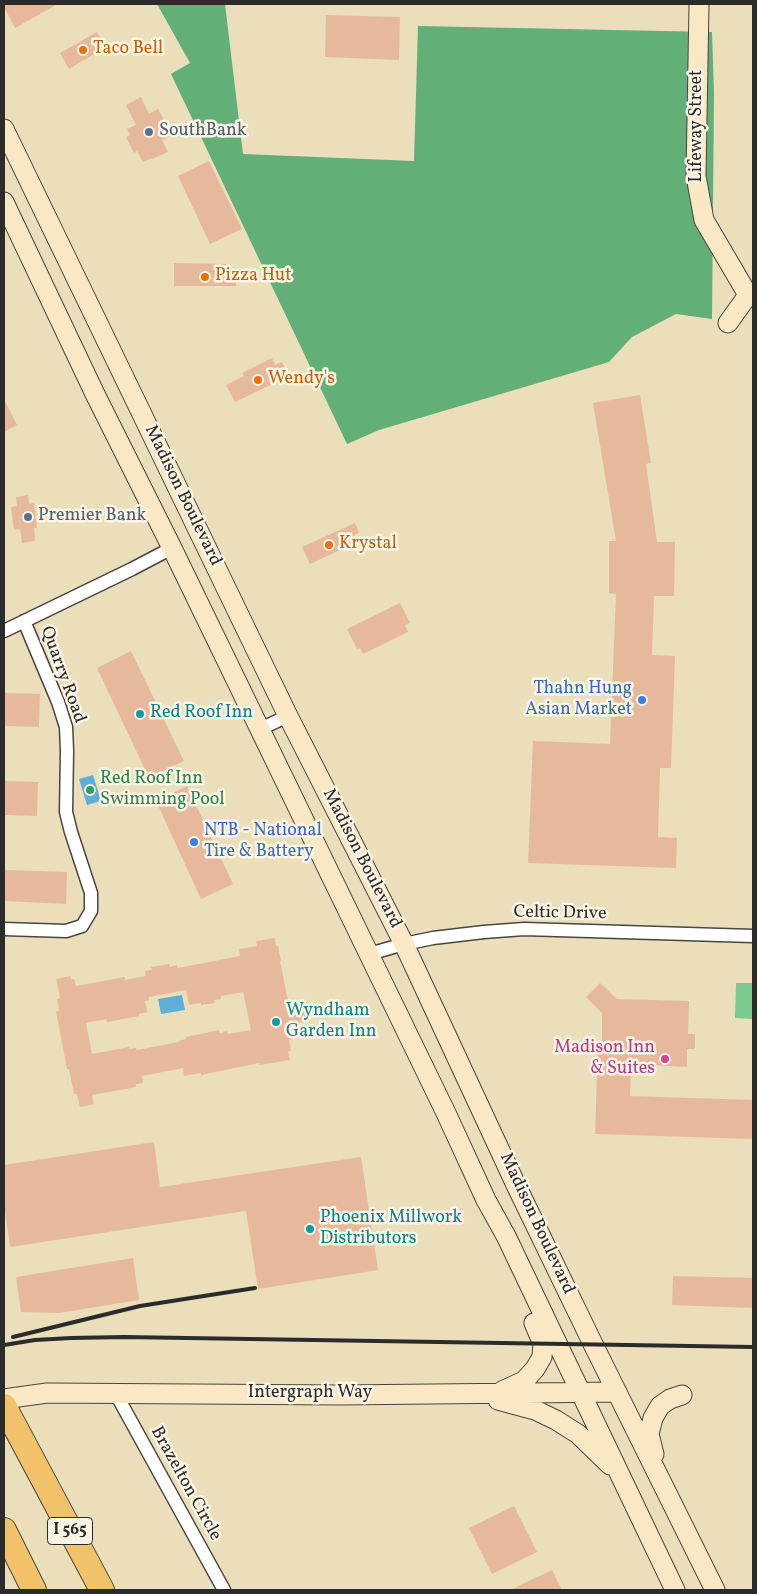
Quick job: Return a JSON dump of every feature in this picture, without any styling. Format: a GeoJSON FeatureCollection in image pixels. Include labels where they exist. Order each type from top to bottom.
{"type":"FeatureCollection","features":[{"type":"Feature","properties":{"kind":"highway","name":"I 565"},"geometry":{"type":"LineString","coordinates":[[4,1406],[102,1590]]}},
{"type":"Feature","properties":{"kind":"highway"},"geometry":{"type":"LineString","coordinates":[[4,1530],[34,1590]]}},
{"type":"Feature","properties":{"kind":"main road","name":"Lifeway Street"},"geometry":{"type":"LineString","coordinates":[[699,4],[696,176],[704,220],[751,294]]}},
{"type":"Feature","properties":{"kind":"main road","name":"Madison Boulevard"},"geometry":{"type":"LineString","coordinates":[[4,130],[288,716],[404,944],[516,1185],[714,1590]]}},
{"type":"Feature","properties":{"kind":"main road","name":"Madison Boulevard"},"geometry":{"type":"LineString","coordinates":[[4,202],[108,420],[446,1113],[486,1200],[506,1236],[675,1590]]}},
{"type":"Feature","properties":{"kind":"main road"},"geometry":{"type":"LineString","coordinates":[[728,323],[751,294]]}},
{"type":"Feature","properties":{"kind":"main road"},"geometry":{"type":"LineString","coordinates":[[497,1393],[524,1381],[535,1369],[542,1357],[543,1344],[520,1290],[506,1236]]}},
{"type":"Feature","properties":{"kind":"main road","name":"Intergraph Way"},"geometry":{"type":"LineString","coordinates":[[4,1399],[47,1393],[350,1395],[617,1392]]}},
{"type":"Feature","properties":{"kind":"main road"},"geometry":{"type":"LineString","coordinates":[[473,1394],[535,1410],[556,1420],[578,1434],[592,1446],[621,1476]]}},
{"type":"Feature","properties":{"kind":"main road"},"geometry":{"type":"LineString","coordinates":[[682,1395],[670,1399],[660,1406],[653,1418],[648,1434],[655,1458],[681,1510],[696,1552]]}},
{"type":"Feature","properties":{"kind":"street","name":"Quarry Road"},"geometry":{"type":"LineString","coordinates":[[4,630],[172,548]]}},
{"type":"Feature","properties":{"kind":"street","name":"Quarry Road"},"geometry":{"type":"LineString","coordinates":[[4,929],[66,931],[82,926],[91,911],[91,893],[66,812],[66,727],[58,702],[24,621]]}},
{"type":"Feature","properties":{"kind":"street"},"geometry":{"type":"LineString","coordinates":[[260,729],[288,716]]}},
{"type":"Feature","properties":{"kind":"street","name":"Celtic Drive"},"geometry":{"type":"LineString","coordinates":[[369,954],[433,938],[524,929],[753,936]]}},
{"type":"Feature","properties":{"kind":"street","name":"Brazelton Circle"},"geometry":{"type":"LineString","coordinates":[[116,1394],[224,1590]]}},
{"type":"Feature","properties":{"kind":"green space"},"geometry":{"type":"Polygon","coordinates":[[[157,4],[225,4],[243,154],[414,161],[418,26],[712,32],[714,93],[712,319],[676,314],[632,337],[609,362],[379,430],[347,444],[171,74],[190,63],[157,4]]]}},
{"type":"Feature","properties":{"kind":"green space"},"geometry":{"type":"Polygon","coordinates":[[[736,983],[753,983],[753,1019],[735,1018],[736,983]]]}},
{"type":"Feature","properties":{"kind":"water","name":"Red Roof Inn Swimming Pool"},"geometry":{"type":"Polygon","coordinates":[[[93,775],[101,801],[87,805],[79,779],[93,775]]]}},
{"type":"Feature","properties":{"kind":"water"},"geometry":{"type":"Polygon","coordinates":[[[182,995],[185,1010],[161,1014],[158,999],[182,995]]]}},
{"type":"Feature","properties":{"kind":"building"},"geometry":{"type":"Polygon","coordinates":[[[4,4],[58,4],[15,28],[4,4]]]}},
{"type":"Feature","properties":{"kind":"building"},"geometry":{"type":"Polygon","coordinates":[[[326,15],[400,17],[399,60],[325,57],[326,15]]]}},
{"type":"Feature","properties":{"kind":"building","name":"Taco Bell"},"geometry":{"type":"Polygon","coordinates":[[[97,32],[106,47],[69,69],[60,53],[97,32]]]}},
{"type":"Feature","properties":{"kind":"building","name":"SouthBank"},"geometry":{"type":"Polygon","coordinates":[[[141,97],[149,114],[158,109],[172,135],[162,140],[168,152],[143,162],[137,151],[134,153],[126,137],[130,135],[127,129],[136,125],[126,105],[141,97]]]}},
{"type":"Feature","properties":{"kind":"building"},"geometry":{"type":"Polygon","coordinates":[[[209,161],[242,229],[210,244],[178,176],[209,161]]]}},
{"type":"Feature","properties":{"kind":"building","name":"Pizza Hut"},"geometry":{"type":"Polygon","coordinates":[[[174,263],[226,264],[226,268],[236,268],[236,286],[174,286],[174,263]]]}},
{"type":"Feature","properties":{"kind":"building","name":"Wendy's"},"geometry":{"type":"Polygon","coordinates":[[[272,358],[275,365],[282,362],[289,376],[235,402],[226,385],[244,376],[242,373],[272,358]]]}},
{"type":"Feature","properties":{"kind":"building"},"geometry":{"type":"Polygon","coordinates":[[[640,395],[651,463],[646,464],[657,542],[675,542],[674,596],[654,596],[652,655],[675,656],[671,768],[660,768],[658,837],[677,838],[676,868],[528,863],[533,741],[610,744],[616,594],[609,593],[609,541],[616,541],[593,403],[640,395]]]}},
{"type":"Feature","properties":{"kind":"building"},"geometry":{"type":"Polygon","coordinates":[[[4,399],[17,425],[4,432],[4,399]]]}},
{"type":"Feature","properties":{"kind":"building","name":"Premier Bank"},"geometry":{"type":"Polygon","coordinates":[[[28,495],[29,504],[34,503],[37,528],[34,528],[35,541],[22,543],[20,529],[14,530],[11,507],[17,506],[16,497],[28,495]]]}},
{"type":"Feature","properties":{"kind":"building","name":"Krystal"},"geometry":{"type":"Polygon","coordinates":[[[355,523],[359,533],[354,535],[357,542],[310,564],[302,547],[355,523]]]}},
{"type":"Feature","properties":{"kind":"building"},"geometry":{"type":"Polygon","coordinates":[[[400,603],[410,623],[405,625],[408,632],[363,654],[360,648],[357,649],[347,629],[400,603]]]}},
{"type":"Feature","properties":{"kind":"building","name":"Red Roof Inn"},"geometry":{"type":"Polygon","coordinates":[[[131,651],[184,761],[149,778],[97,668],[131,651]]]}},
{"type":"Feature","properties":{"kind":"building"},"geometry":{"type":"Polygon","coordinates":[[[4,693],[40,694],[39,727],[4,726],[4,693]]]}},
{"type":"Feature","properties":{"kind":"building"},"geometry":{"type":"Polygon","coordinates":[[[4,781],[38,782],[37,816],[4,815],[4,781]]]}},
{"type":"Feature","properties":{"kind":"building","name":"NTB - National Tire & Battery"},"geometry":{"type":"Polygon","coordinates":[[[187,786],[233,884],[201,899],[156,801],[187,786]]]}},
{"type":"Feature","properties":{"kind":"building"},"geometry":{"type":"Polygon","coordinates":[[[4,870],[67,872],[66,904],[4,901],[4,870]]]}},
{"type":"Feature","properties":{"kind":"building","name":"Wyndham Garden Inn"},"geometry":{"type":"Polygon","coordinates":[[[275,938],[289,1006],[306,1003],[309,1021],[291,1024],[293,1039],[289,1040],[291,1051],[288,1051],[290,1060],[259,1065],[259,1063],[201,1075],[201,1073],[184,1076],[183,1068],[142,1076],[143,1083],[136,1084],[136,1087],[92,1095],[94,1104],[80,1107],[77,1094],[74,1094],[69,1069],[67,1069],[56,1011],[59,1011],[57,999],[60,998],[56,979],[70,976],[71,979],[74,979],[76,986],[125,977],[125,980],[146,976],[145,971],[152,970],[151,967],[169,964],[170,967],[177,965],[178,968],[240,956],[239,949],[257,946],[256,941],[275,938]],[[186,990],[149,997],[149,1000],[145,1001],[147,1012],[139,1014],[139,1016],[107,1022],[106,1019],[86,1023],[92,1054],[129,1047],[129,1049],[136,1048],[137,1050],[179,1042],[186,1039],[186,1037],[219,1030],[220,1033],[227,1031],[228,1034],[251,1030],[243,992],[221,996],[221,999],[214,1000],[215,1003],[189,1005],[186,990]]]}},
{"type":"Feature","properties":{"kind":"building","name":"Madison Inn & Suites"},"geometry":{"type":"Polygon","coordinates":[[[600,983],[617,999],[689,1001],[688,1034],[695,1034],[695,1049],[687,1049],[687,1067],[631,1064],[630,1096],[753,1100],[753,1139],[595,1134],[598,1045],[602,1045],[602,1013],[586,997],[600,983]]]}},
{"type":"Feature","properties":{"kind":"building","name":"Phoenix Millwork Distributors"},"geometry":{"type":"Polygon","coordinates":[[[154,1142],[160,1187],[361,1157],[378,1270],[258,1289],[246,1211],[10,1247],[4,1204],[4,1165],[154,1142]]]}},
{"type":"Feature","properties":{"kind":"building"},"geometry":{"type":"Polygon","coordinates":[[[133,1258],[139,1300],[59,1313],[21,1312],[16,1277],[133,1258]]]}},
{"type":"Feature","properties":{"kind":"building"},"geometry":{"type":"Polygon","coordinates":[[[673,1276],[753,1278],[753,1308],[672,1305],[673,1276]]]}},
{"type":"Feature","properties":{"kind":"building"},"geometry":{"type":"Polygon","coordinates":[[[514,1506],[537,1552],[492,1574],[469,1528],[514,1506]]]}},
{"type":"Feature","properties":{"kind":"building"},"geometry":{"type":"Polygon","coordinates":[[[552,1570],[562,1590],[510,1590],[552,1570]]]}},
{"type":"Feature","properties":{"kind":"railway"},"geometry":{"type":"LineString","coordinates":[[13,1337],[140,1306],[255,1288]]}},
{"type":"Feature","properties":{"kind":"railway"},"geometry":{"type":"LineString","coordinates":[[4,1345],[35,1340],[124,1337],[753,1347]]}},
{"type":"Feature","properties":{"kind":"place","name":"Taco Bell"},"geometry":{"type":"Point","coordinates":[83,50]}},
{"type":"Feature","properties":{"kind":"place","name":"SouthBank"},"geometry":{"type":"Point","coordinates":[149,132]}},
{"type":"Feature","properties":{"kind":"place","name":"Pizza Hut"},"geometry":{"type":"Point","coordinates":[205,277]}},
{"type":"Feature","properties":{"kind":"place","name":"Wendy's"},"geometry":{"type":"Point","coordinates":[258,380]}},
{"type":"Feature","properties":{"kind":"place","name":"Premier Bank"},"geometry":{"type":"Point","coordinates":[28,517]}},
{"type":"Feature","properties":{"kind":"place","name":"Krystal"},"geometry":{"type":"Point","coordinates":[329,545]}},
{"type":"Feature","properties":{"kind":"place","name":"Thahn Hung Asian Market"},"geometry":{"type":"Point","coordinates":[642,700]}},
{"type":"Feature","properties":{"kind":"place","name":"Red Roof Inn"},"geometry":{"type":"Point","coordinates":[140,714]}},
{"type":"Feature","properties":{"kind":"place","name":"Red Roof Inn Swimming Pool"},"geometry":{"type":"Point","coordinates":[90,790]}},
{"type":"Feature","properties":{"kind":"place","name":"NTB - National Tire & Battery"},"geometry":{"type":"Point","coordinates":[194,842]}},
{"type":"Feature","properties":{"kind":"place","name":"Wyndham Garden Inn"},"geometry":{"type":"Point","coordinates":[276,1022]}},
{"type":"Feature","properties":{"kind":"place","name":"Madison Inn & Suites"},"geometry":{"type":"Point","coordinates":[665,1059]}},
{"type":"Feature","properties":{"kind":"place","name":"Phoenix Millwork Distributors"},"geometry":{"type":"Point","coordinates":[310,1229]}}]}
